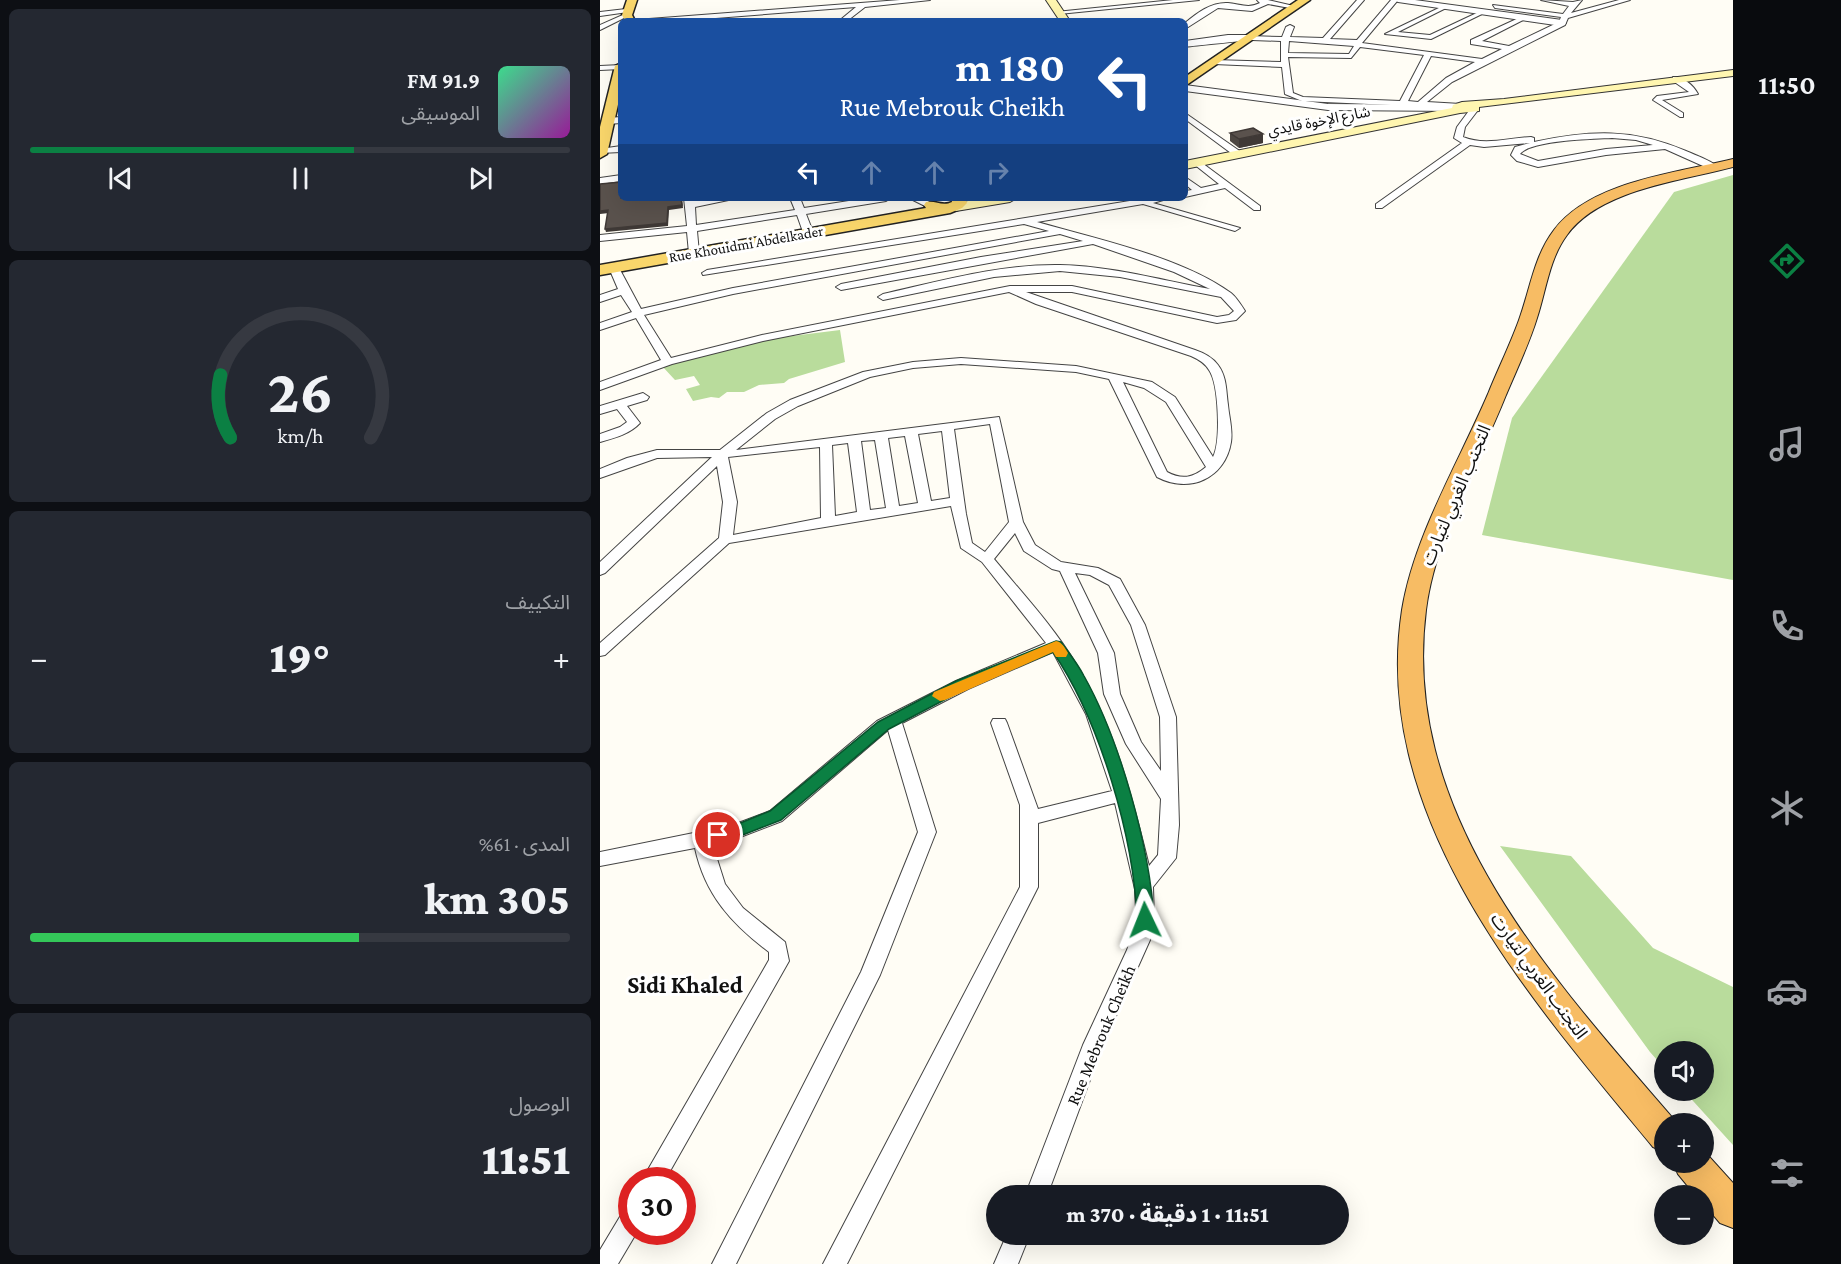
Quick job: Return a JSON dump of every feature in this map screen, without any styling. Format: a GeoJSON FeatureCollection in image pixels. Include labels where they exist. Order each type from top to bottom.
{"type":"FeatureCollection","features":[{"type":"Feature","properties":{"kind":"highway","name":"التجنب الغربي لتيارت"},"geometry":{"type":"LineString","coordinates":[[1654,1122],[1584,1038],[1527,963],[1484,898],[1455,844],[1431,791],[1411,711],[1410,644],[1414,610],[1427,557],[1511,363],[1529,316],[1544,261],[1556,238],[1574,217],[1598,202],[1635,188],[1724,165]]}},
{"type":"Feature","properties":{"kind":"highway"},"geometry":{"type":"LineString","coordinates":[[1700,1173],[1733,1210]]}},
{"type":"Feature","properties":{"kind":"main road"},"geometry":{"type":"LineString","coordinates":[[1050,0],[1063,18]]}},
{"type":"Feature","properties":{"kind":"main road"},"geometry":{"type":"LineString","coordinates":[[1188,82],[1300,3]]}},
{"type":"Feature","properties":{"kind":"main road","name":"شارع الإخوة قايدي"},"geometry":{"type":"LineString","coordinates":[[1191,164],[1504,102],[1733,73]]}},
{"type":"Feature","properties":{"kind":"main road"},"geometry":{"type":"LineString","coordinates":[[600,153],[618,78]]}},
{"type":"Feature","properties":{"kind":"main road"},"geometry":{"type":"LineString","coordinates":[[892,219],[939,202],[994,201]]}},
{"type":"Feature","properties":{"kind":"main road","name":"Rue Khouidmi Abdelkader"},"geometry":{"type":"LineString","coordinates":[[607,269],[892,219],[939,202]]}},
{"type":"Feature","properties":{"kind":"street"},"geometry":{"type":"LineString","coordinates":[[795,10],[796,0]]}},
{"type":"Feature","properties":{"kind":"street"},"geometry":{"type":"LineString","coordinates":[[735,18],[746,14],[795,10],[814,4],[927,0]]}},
{"type":"Feature","properties":{"kind":"street"},"geometry":{"type":"LineString","coordinates":[[1105,0],[1118,14]]}},
{"type":"Feature","properties":{"kind":"street"},"geometry":{"type":"LineString","coordinates":[[1059,12],[1196,0]]}},
{"type":"Feature","properties":{"kind":"street"},"geometry":{"type":"LineString","coordinates":[[1208,0],[1216,7]]}},
{"type":"Feature","properties":{"kind":"street"},"geometry":{"type":"LineString","coordinates":[[1255,0],[1300,3]]}},
{"type":"Feature","properties":{"kind":"street"},"geometry":{"type":"LineString","coordinates":[[1325,39],[1361,0]]}},
{"type":"Feature","properties":{"kind":"street"},"geometry":{"type":"LineString","coordinates":[[1188,44],[1252,38],[1359,42],[1396,0],[1485,12],[1527,8],[1565,17]]}},
{"type":"Feature","properties":{"kind":"street"},"geometry":{"type":"LineString","coordinates":[[1544,0],[1577,2]]}},
{"type":"Feature","properties":{"kind":"street"},"geometry":{"type":"LineString","coordinates":[[1421,103],[1449,80],[1565,17],[1627,0]]}},
{"type":"Feature","properties":{"kind":"street"},"geometry":{"type":"LineString","coordinates":[[1188,24],[1216,7],[1253,10],[1268,2]]}},
{"type":"Feature","properties":{"kind":"street"},"geometry":{"type":"LineString","coordinates":[[1390,33],[1431,37],[1485,12],[1499,2],[1565,17]]}},
{"type":"Feature","properties":{"kind":"street"},"geometry":{"type":"LineString","coordinates":[[1565,17],[1577,2]]}},
{"type":"Feature","properties":{"kind":"street"},"geometry":{"type":"LineString","coordinates":[[847,18],[866,3]]}},
{"type":"Feature","properties":{"kind":"street"},"geometry":{"type":"LineString","coordinates":[[808,18],[814,4]]}},
{"type":"Feature","properties":{"kind":"street"},"geometry":{"type":"LineString","coordinates":[[1401,19],[1411,16],[1427,4]]}},
{"type":"Feature","properties":{"kind":"street"},"geometry":{"type":"LineString","coordinates":[[1284,55],[1351,56],[1361,46],[1445,7]]}},
{"type":"Feature","properties":{"kind":"street"},"geometry":{"type":"LineString","coordinates":[[1508,48],[1474,42],[1527,8]]}},
{"type":"Feature","properties":{"kind":"street"},"geometry":{"type":"LineString","coordinates":[[783,11],[784,18]]}},
{"type":"Feature","properties":{"kind":"street"},"geometry":{"type":"LineString","coordinates":[[600,14],[628,14]]}},
{"type":"Feature","properties":{"kind":"street"},"geometry":{"type":"LineString","coordinates":[[603,26],[618,19]]}},
{"type":"Feature","properties":{"kind":"street"},"geometry":{"type":"LineString","coordinates":[[1361,26],[1372,27],[1392,21]]}},
{"type":"Feature","properties":{"kind":"street"},"geometry":{"type":"LineString","coordinates":[[1340,23],[1350,25]]}},
{"type":"Feature","properties":{"kind":"street"},"geometry":{"type":"LineString","coordinates":[[1290,27],[1285,39],[1284,55],[1290,94],[1296,98],[1421,103],[1465,110]]}},
{"type":"Feature","properties":{"kind":"street"},"geometry":{"type":"LineString","coordinates":[[1325,39],[1361,46],[1483,61]]}},
{"type":"Feature","properties":{"kind":"street"},"geometry":{"type":"LineString","coordinates":[[1404,102],[1428,54]]}},
{"type":"Feature","properties":{"kind":"street"},"geometry":{"type":"LineString","coordinates":[[1331,56],[1332,67]]}},
{"type":"Feature","properties":{"kind":"street"},"geometry":{"type":"LineString","coordinates":[[1214,62],[1287,65]]}},
{"type":"Feature","properties":{"kind":"street"},"geometry":{"type":"LineString","coordinates":[[600,68],[618,66]]}},
{"type":"Feature","properties":{"kind":"street"},"geometry":{"type":"LineString","coordinates":[[1676,79],[1690,87],[1694,94],[1657,98],[1657,100],[1680,115]]}},
{"type":"Feature","properties":{"kind":"street"},"geometry":{"type":"LineString","coordinates":[[1188,84],[1338,108],[1465,110]]}},
{"type":"Feature","properties":{"kind":"street"},"geometry":{"type":"LineString","coordinates":[[1465,110],[1458,136],[1468,142],[1555,142]]}},
{"type":"Feature","properties":{"kind":"street"},"geometry":{"type":"LineString","coordinates":[[1188,117],[1238,154]]}},
{"type":"Feature","properties":{"kind":"street"},"geometry":{"type":"LineString","coordinates":[[1665,146],[1606,152],[1538,164],[1528,163],[1515,155],[1522,147],[1627,135],[1665,146],[1724,165]]}},
{"type":"Feature","properties":{"kind":"street"},"geometry":{"type":"LineString","coordinates":[[1379,206],[1468,142]]}},
{"type":"Feature","properties":{"kind":"street"},"geometry":{"type":"LineString","coordinates":[[600,153],[618,149]]}},
{"type":"Feature","properties":{"kind":"street"},"geometry":{"type":"LineString","coordinates":[[1191,164],[1226,185],[1257,208]]}},
{"type":"Feature","properties":{"kind":"street"},"geometry":{"type":"LineString","coordinates":[[600,181],[618,178]]}},
{"type":"Feature","properties":{"kind":"street"},"geometry":{"type":"LineString","coordinates":[[1188,182],[1199,191]]}},
{"type":"Feature","properties":{"kind":"street"},"geometry":{"type":"LineString","coordinates":[[1188,193],[1226,185]]}},
{"type":"Feature","properties":{"kind":"street"},"geometry":{"type":"LineString","coordinates":[[1178,212],[1199,195],[1199,191]]}},
{"type":"Feature","properties":{"kind":"street"},"geometry":{"type":"LineString","coordinates":[[689,201],[694,253]]}},
{"type":"Feature","properties":{"kind":"street"},"geometry":{"type":"LineString","coordinates":[[796,201],[808,232]]}},
{"type":"Feature","properties":{"kind":"street"},"geometry":{"type":"LineString","coordinates":[[600,238],[691,229],[868,201]]}},
{"type":"Feature","properties":{"kind":"street"},"geometry":{"type":"LineString","coordinates":[[707,273],[1135,201],[1235,228]]}},
{"type":"Feature","properties":{"kind":"street"},"geometry":{"type":"LineString","coordinates":[[600,386],[668,362],[762,338],[1010,289],[1072,289],[1217,320],[1232,318],[1240,311],[1227,295],[1179,269],[1024,221]]}},
{"type":"Feature","properties":{"kind":"street"},"geometry":{"type":"LineString","coordinates":[[600,327],[638,313],[733,291],[804,280],[850,268],[1059,232]]}},
{"type":"Feature","properties":{"kind":"street"},"geometry":{"type":"LineString","coordinates":[[840,287],[979,261],[1094,243]]}},
{"type":"Feature","properties":{"kind":"street"},"geometry":{"type":"LineString","coordinates":[[979,261],[984,277]]}},
{"type":"Feature","properties":{"kind":"street"},"geometry":{"type":"LineString","coordinates":[[883,297],[984,277],[1059,268],[1122,276],[1227,295]]}},
{"type":"Feature","properties":{"kind":"street"},"geometry":{"type":"LineString","coordinates":[[607,269],[624,291],[668,362]]}},
{"type":"Feature","properties":{"kind":"street"},"geometry":{"type":"LineString","coordinates":[[1010,289],[1040,302],[1191,352],[1209,362],[1219,377],[1225,441],[1224,448],[1213,468],[1203,477],[1186,482],[1168,479],[1162,474],[1114,376]]}},
{"type":"Feature","properties":{"kind":"street"},"geometry":{"type":"LineString","coordinates":[[600,299],[624,291]]}},
{"type":"Feature","properties":{"kind":"street"},"geometry":{"type":"LineString","coordinates":[[600,570],[721,455],[771,416],[794,403],[867,374],[889,369],[962,361],[1076,369],[1149,385],[1171,400],[1213,468]]}},
{"type":"Feature","properties":{"kind":"street"},"geometry":{"type":"LineString","coordinates":[[600,410],[644,397]]}},
{"type":"Feature","properties":{"kind":"street"},"geometry":{"type":"LineString","coordinates":[[600,438],[630,427],[634,423],[620,404]]}},
{"type":"Feature","properties":{"kind":"street"},"geometry":{"type":"LineString","coordinates":[[600,474],[645,456],[667,453],[721,455],[995,420],[1016,522],[1029,548],[1057,566],[1093,571],[1115,582],[1138,626],[1168,717],[1167,858],[1144,884]]}},
{"type":"Feature","properties":{"kind":"street","name":"Rue Mebrouk Cheikh"},"geometry":{"type":"LineString","coordinates":[[948,427],[959,514],[966,545],[987,559],[1056,645],[1078,678],[1101,729],[1122,795],[1144,884],[1145,920],[1139,948],[1114,996],[1040,1185]]}},
{"type":"Feature","properties":{"kind":"street"},"geometry":{"type":"LineString","coordinates":[[911,432],[926,505]]}},
{"type":"Feature","properties":{"kind":"street"},"geometry":{"type":"LineString","coordinates":[[881,435],[893,510]]}},
{"type":"Feature","properties":{"kind":"street"},"geometry":{"type":"LineString","coordinates":[[854,439],[864,515]]}},
{"type":"Feature","properties":{"kind":"street"},"geometry":{"type":"LineString","coordinates":[[826,442],[828,521]]}},
{"type":"Feature","properties":{"kind":"street"},"geometry":{"type":"LineString","coordinates":[[600,651],[726,538],[730,502],[721,455]]}},
{"type":"Feature","properties":{"kind":"street"},"geometry":{"type":"LineString","coordinates":[[726,538],[736,539],[828,521],[958,501]]}},
{"type":"Feature","properties":{"kind":"street"},"geometry":{"type":"LineString","coordinates":[[987,559],[1016,522]]}},
{"type":"Feature","properties":{"kind":"street"},"geometry":{"type":"LineString","coordinates":[[1065,567],[1106,653],[1112,694],[1134,744],[1169,798]]}},
{"type":"Feature","properties":{"kind":"street"},"geometry":{"type":"LineString","coordinates":[[600,859],[735,832],[776,816],[883,725],[962,685],[1056,645]]}},
{"type":"Feature","properties":{"kind":"street"},"geometry":{"type":"LineString","coordinates":[[724,1264],[870,975],[927,832],[893,720]]}},
{"type":"Feature","properties":{"kind":"street"},"geometry":{"type":"LineString","coordinates":[[835,1264],[1029,887],[1029,805],[999,723]]}},
{"type":"Feature","properties":{"kind":"street"},"geometry":{"type":"LineString","coordinates":[[1029,818],[1122,795]]}},
{"type":"Feature","properties":{"kind":"street"},"geometry":{"type":"LineString","coordinates":[[660,1167],[779,961],[778,948],[744,922],[718,893],[706,861],[702,838]]}},
{"type":"Feature","properties":{"kind":"street"},"geometry":{"type":"LineString","coordinates":[[605,1264],[618,1242]]}},
{"type":"Feature","properties":{"kind":"street"},"geometry":{"type":"LineString","coordinates":[[1006,1264],[1014,1245]]}},
{"type":"Feature","properties":{"kind":"green space"},"geometry":{"type":"Polygon","coordinates":[[[1733,175],[1733,580],[1482,535],[1512,418],[1674,192],[1733,175]]]}},
{"type":"Feature","properties":{"kind":"green space"},"geometry":{"type":"Polygon","coordinates":[[[840,330],[845,362],[789,379],[784,383],[759,385],[744,392],[727,392],[719,398],[711,397],[693,401],[686,389],[700,385],[694,376],[675,380],[662,366],[761,340],[840,330]]]}},
{"type":"Feature","properties":{"kind":"green space"},"geometry":{"type":"Polygon","coordinates":[[[1500,846],[1571,856],[1653,948],[1733,987],[1733,1145],[1714,1124],[1714,1113],[1704,1113],[1693,1101],[1714,1101],[1714,1041],[1654,1041],[1654,1057],[1500,846]]]}},
{"type":"Feature","properties":{"kind":"building"},"geometry":{"type":"Polygon","coordinates":[[[1253,128],[1263,134],[1239,139],[1230,133],[1253,128]]]}},
{"type":"Feature","properties":{"kind":"building"},"geometry":{"type":"Polygon","coordinates":[[[618,182],[618,201],[681,201],[682,205],[668,207],[667,223],[605,229],[608,210],[600,211],[600,184],[618,182]]]}},
{"type":"Feature","properties":{"kind":"slow traffic"},"geometry":{"type":"LineString","coordinates":[[940,696],[1056,645],[1061,653]]}},
{"type":"Feature","properties":{"kind":"district","name":"Sidi Khaled"},"geometry":{"type":"Point","coordinates":[685,985]}},
{"type":"Feature","properties":{"kind":"route"},"geometry":{"type":"LineString","coordinates":[[718,835],[735,832],[776,816],[883,725],[962,685],[1056,645],[1078,678],[1101,729],[1122,795],[1144,884],[1145,920]]}}]}
